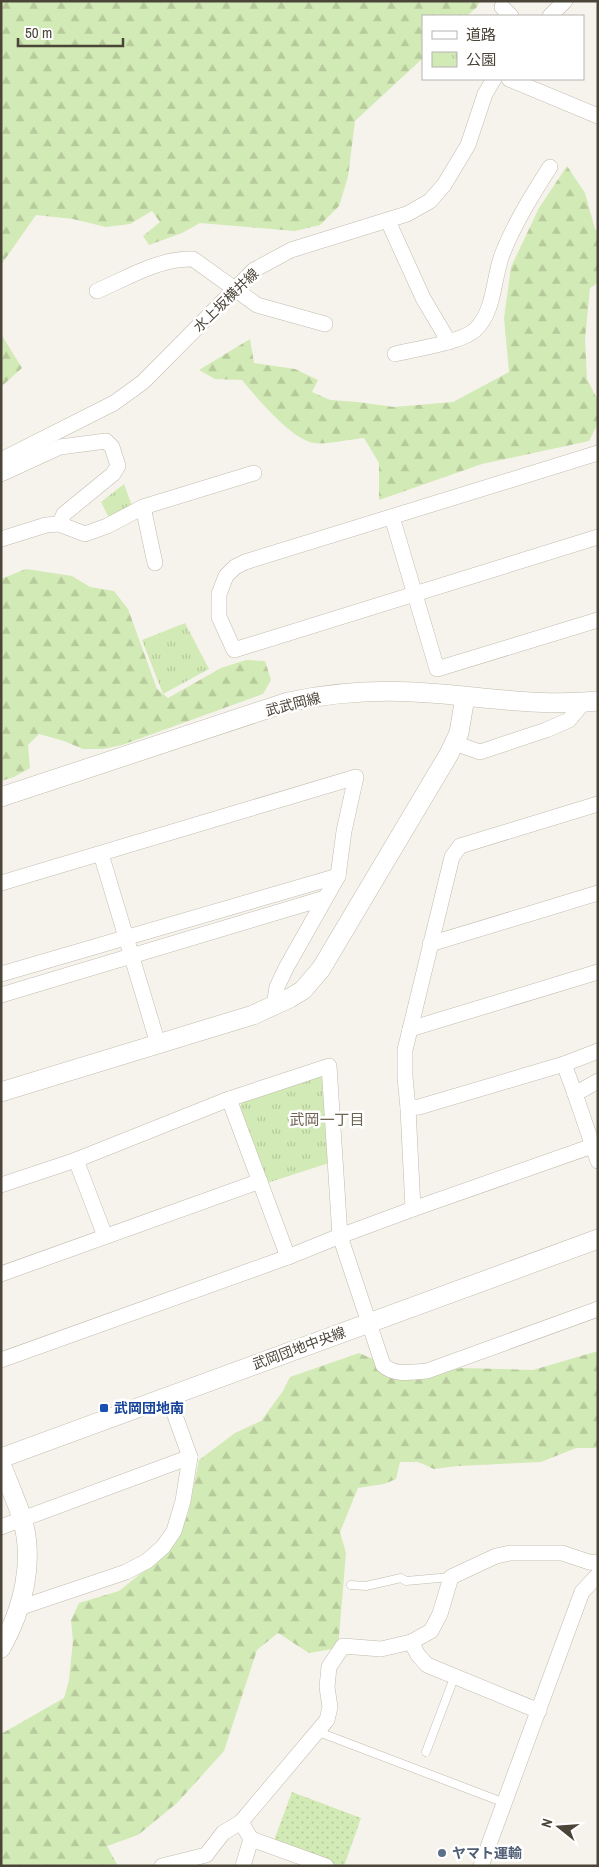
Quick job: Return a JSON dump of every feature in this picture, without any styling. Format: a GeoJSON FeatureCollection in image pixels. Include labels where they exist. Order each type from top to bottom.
{"type":"FeatureCollection","features":[{"type":"Feature","properties":{"kind":"street"},"geometry":{"type":"LineString","coordinates":[[551,15],[565,1]]}},
{"type":"Feature","properties":{"kind":"street","name":"水上坂横井線"},"geometry":{"type":"LineString","coordinates":[[1,460],[114,403],[143,382],[254,270],[291,250],[388,221],[430,202],[444,185],[468,145],[485,94],[493,80]]}},
{"type":"Feature","properties":{"kind":"street"},"geometry":{"type":"LineString","coordinates":[[511,80],[598,116]]}},
{"type":"Feature","properties":{"kind":"street"},"geometry":{"type":"LineString","coordinates":[[395,354],[448,342],[474,331],[482,321],[491,300],[502,256],[527,202],[550,167]]}},
{"type":"Feature","properties":{"kind":"street"},"geometry":{"type":"LineString","coordinates":[[388,221],[423,298],[448,342]]}},
{"type":"Feature","properties":{"kind":"street"},"geometry":{"type":"LineString","coordinates":[[97,291],[160,264],[181,258],[193,259],[256,305],[325,324]]}},
{"type":"Feature","properties":{"kind":"street"},"geometry":{"type":"LineString","coordinates":[[1,474],[60,447],[106,441],[112,447],[118,466],[114,474],[64,514],[59,524]]}},
{"type":"Feature","properties":{"kind":"street"},"geometry":{"type":"LineString","coordinates":[[598,453],[245,562],[235,567],[226,576],[219,594],[220,617],[234,650],[598,537]]}},
{"type":"Feature","properties":{"kind":"street"},"geometry":{"type":"LineString","coordinates":[[1,539],[46,525],[59,524],[85,534],[107,526],[143,507],[254,473]]}},
{"type":"Feature","properties":{"kind":"street"},"geometry":{"type":"LineString","coordinates":[[143,507],[155,563]]}},
{"type":"Feature","properties":{"kind":"street"},"geometry":{"type":"LineString","coordinates":[[392,517],[437,669],[598,620]]}},
{"type":"Feature","properties":{"kind":"street","name":"武武岡線"},"geometry":{"type":"LineString","coordinates":[[1,797],[288,702],[313,697],[397,691],[430,692],[464,697],[550,703],[591,702]]}},
{"type":"Feature","properties":{"kind":"street"},"geometry":{"type":"LineString","coordinates":[[1,1092],[253,1015],[303,990],[321,969],[454,744],[460,726],[464,697]]}},
{"type":"Feature","properties":{"kind":"street"},"geometry":{"type":"LineString","coordinates":[[454,744],[480,752],[546,730],[569,720],[591,702]]}},
{"type":"Feature","properties":{"kind":"street"},"geometry":{"type":"LineString","coordinates":[[1,883],[356,777],[344,831],[338,876],[277,987],[274,1006]]}},
{"type":"Feature","properties":{"kind":"street"},"geometry":{"type":"LineString","coordinates":[[413,1209],[405,1050],[452,857],[460,846],[598,804]]}},
{"type":"Feature","properties":{"kind":"street"},"geometry":{"type":"LineString","coordinates":[[101,854],[158,1044]]}},
{"type":"Feature","properties":{"kind":"street"},"geometry":{"type":"LineString","coordinates":[[1,974],[338,876]]}},
{"type":"Feature","properties":{"kind":"street"},"geometry":{"type":"LineString","coordinates":[[430,944],[598,893]]}},
{"type":"Feature","properties":{"kind":"street"},"geometry":{"type":"LineString","coordinates":[[1,995],[325,898]]}},
{"type":"Feature","properties":{"kind":"street"},"geometry":{"type":"LineString","coordinates":[[410,1029],[598,972]]}},
{"type":"Feature","properties":{"kind":"street"},"geometry":{"type":"LineString","coordinates":[[408,1108],[419,1107],[564,1064],[598,1051]]}},
{"type":"Feature","properties":{"kind":"street"},"geometry":{"type":"LineString","coordinates":[[564,1064],[595,1145],[598,1161]]}},
{"type":"Feature","properties":{"kind":"street"},"geometry":{"type":"LineString","coordinates":[[1,1184],[76,1160],[229,1099],[329,1066],[340,1236],[383,1364],[390,1371],[401,1373],[427,1370],[598,1309]]}},
{"type":"Feature","properties":{"kind":"street"},"geometry":{"type":"LineString","coordinates":[[575,1094],[598,1081]]}},
{"type":"Feature","properties":{"kind":"street"},"geometry":{"type":"LineString","coordinates":[[229,1099],[288,1257]]}},
{"type":"Feature","properties":{"kind":"street"},"geometry":{"type":"LineString","coordinates":[[1,1360],[288,1257],[413,1209],[595,1145]]}},
{"type":"Feature","properties":{"kind":"street"},"geometry":{"type":"LineString","coordinates":[[76,1160],[105,1236]]}},
{"type":"Feature","properties":{"kind":"street"},"geometry":{"type":"LineString","coordinates":[[1,1274],[260,1181]]}},
{"type":"Feature","properties":{"kind":"street","name":"武岡団地中央線"},"geometry":{"type":"LineString","coordinates":[[1,1458],[598,1239]]}},
{"type":"Feature","properties":{"kind":"street"},"geometry":{"type":"LineString","coordinates":[[19,1608],[126,1572],[147,1561],[163,1547],[174,1531],[183,1501],[190,1457],[168,1396]]}},
{"type":"Feature","properties":{"kind":"street"},"geometry":{"type":"LineString","coordinates":[[1,1527],[190,1457]]}},
{"type":"Feature","properties":{"kind":"street"},"geometry":{"type":"LineString","coordinates":[[1,1464],[22,1519],[27,1548],[27,1572],[19,1608],[1,1648]]}},
{"type":"Feature","properties":{"kind":"street"},"geometry":{"type":"LineString","coordinates":[[162,1866],[206,1855],[223,1834],[241,1822],[327,1720],[330,1707],[327,1687],[329,1667],[343,1646],[381,1649],[412,1642],[431,1631],[440,1614],[451,1577],[496,1556],[510,1553],[562,1553],[598,1563]]}},
{"type":"Feature","properties":{"kind":"street"},"geometry":{"type":"LineString","coordinates":[[481,1866],[582,1592],[598,1575]]}},
{"type":"Feature","properties":{"kind":"street"},"geometry":{"type":"LineString","coordinates":[[412,1642],[418,1655],[427,1666],[539,1711]]}},
{"type":"Feature","properties":{"kind":"street"},"geometry":{"type":"LineString","coordinates":[[241,1822],[250,1839],[243,1866]]}},
{"type":"Feature","properties":{"kind":"street"},"geometry":{"type":"LineString","coordinates":[[250,1839],[326,1866]]}},
{"type":"Feature","properties":{"kind":"lane"},"geometry":{"type":"LineString","coordinates":[[351,1585],[366,1586],[401,1578],[406,1582],[451,1577]]}},
{"type":"Feature","properties":{"kind":"lane"},"geometry":{"type":"LineString","coordinates":[[426,1752],[454,1678]]}},
{"type":"Feature","properties":{"kind":"lane"},"geometry":{"type":"LineString","coordinates":[[316,1731],[505,1803]]}},
{"type":"Feature","properties":{"kind":"green space"},"geometry":{"type":"Polygon","coordinates":[[[1,1],[480,1],[477,7],[468,15],[422,15],[422,59],[355,121],[348,177],[339,206],[320,225],[295,231],[200,223],[182,233],[149,245],[143,236],[160,222],[152,211],[130,224],[106,227],[73,219],[36,215],[1,265],[1,1]]]}},
{"type":"Feature","properties":{"kind":"green space"},"geometry":{"type":"Polygon","coordinates":[[[567,166],[585,193],[595,229],[598,231],[598,283],[590,288],[585,339],[587,379],[598,401],[598,423],[589,441],[482,464],[379,500],[379,463],[364,438],[324,443],[314,443],[305,440],[275,417],[242,380],[215,379],[199,370],[250,339],[254,363],[295,369],[318,380],[312,392],[330,400],[394,407],[453,402],[509,372],[504,318],[511,267],[539,208],[567,166]]]}},
{"type":"Feature","properties":{"kind":"green space"},"geometry":{"type":"Polygon","coordinates":[[[1,334],[22,368],[1,387],[1,334]]]}},
{"type":"Feature","properties":{"kind":"green space"},"geometry":{"type":"Polygon","coordinates":[[[124,484],[132,506],[109,518],[101,502],[124,484]]]}},
{"type":"Feature","properties":{"kind":"green space"},"geometry":{"type":"Polygon","coordinates":[[[26,569],[72,576],[90,587],[114,591],[128,609],[157,689],[168,698],[221,668],[246,660],[265,661],[271,680],[263,694],[122,745],[103,749],[83,749],[39,734],[28,745],[30,768],[14,777],[1,781],[1,579],[26,569]]]}},
{"type":"Feature","properties":{"kind":"green space"},"geometry":{"type":"Polygon","coordinates":[[[185,623],[209,669],[163,694],[142,640],[185,623]]]}},
{"type":"Feature","properties":{"kind":"green space"},"geometry":{"type":"Polygon","coordinates":[[[319,1073],[326,1079],[329,1163],[267,1183],[240,1107],[242,1101],[319,1073]]]}},
{"type":"Feature","properties":{"kind":"green space"},"geometry":{"type":"Polygon","coordinates":[[[598,1351],[598,1448],[576,1448],[541,1462],[434,1469],[418,1462],[400,1462],[396,1479],[384,1484],[358,1488],[340,1532],[346,1553],[338,1648],[309,1653],[278,1633],[257,1650],[224,1751],[177,1803],[138,1835],[107,1846],[118,1866],[1,1866],[1,1734],[64,1698],[69,1680],[73,1641],[71,1620],[79,1603],[119,1591],[154,1563],[178,1539],[188,1514],[199,1460],[235,1433],[261,1421],[283,1391],[290,1377],[359,1353],[373,1359],[382,1374],[401,1380],[461,1368],[533,1370],[598,1351]]]}},
{"type":"Feature","properties":{"kind":"green space"},"geometry":{"type":"Polygon","coordinates":[[[292,1792],[361,1818],[344,1866],[334,1866],[273,1843],[292,1792]]]}},
{"type":"Feature","properties":{"kind":"place","name":"武岡団地南"},"geometry":{"type":"Point","coordinates":[104,1408]}},
{"type":"Feature","properties":{"kind":"place","name":"ヤマト運輸"},"geometry":{"type":"Point","coordinates":[442,1853]}},
{"type":"Feature","properties":{"kind":"district","name":"武岡一丁目"},"geometry":{"type":"Point","coordinates":[327,1120]}}]}
